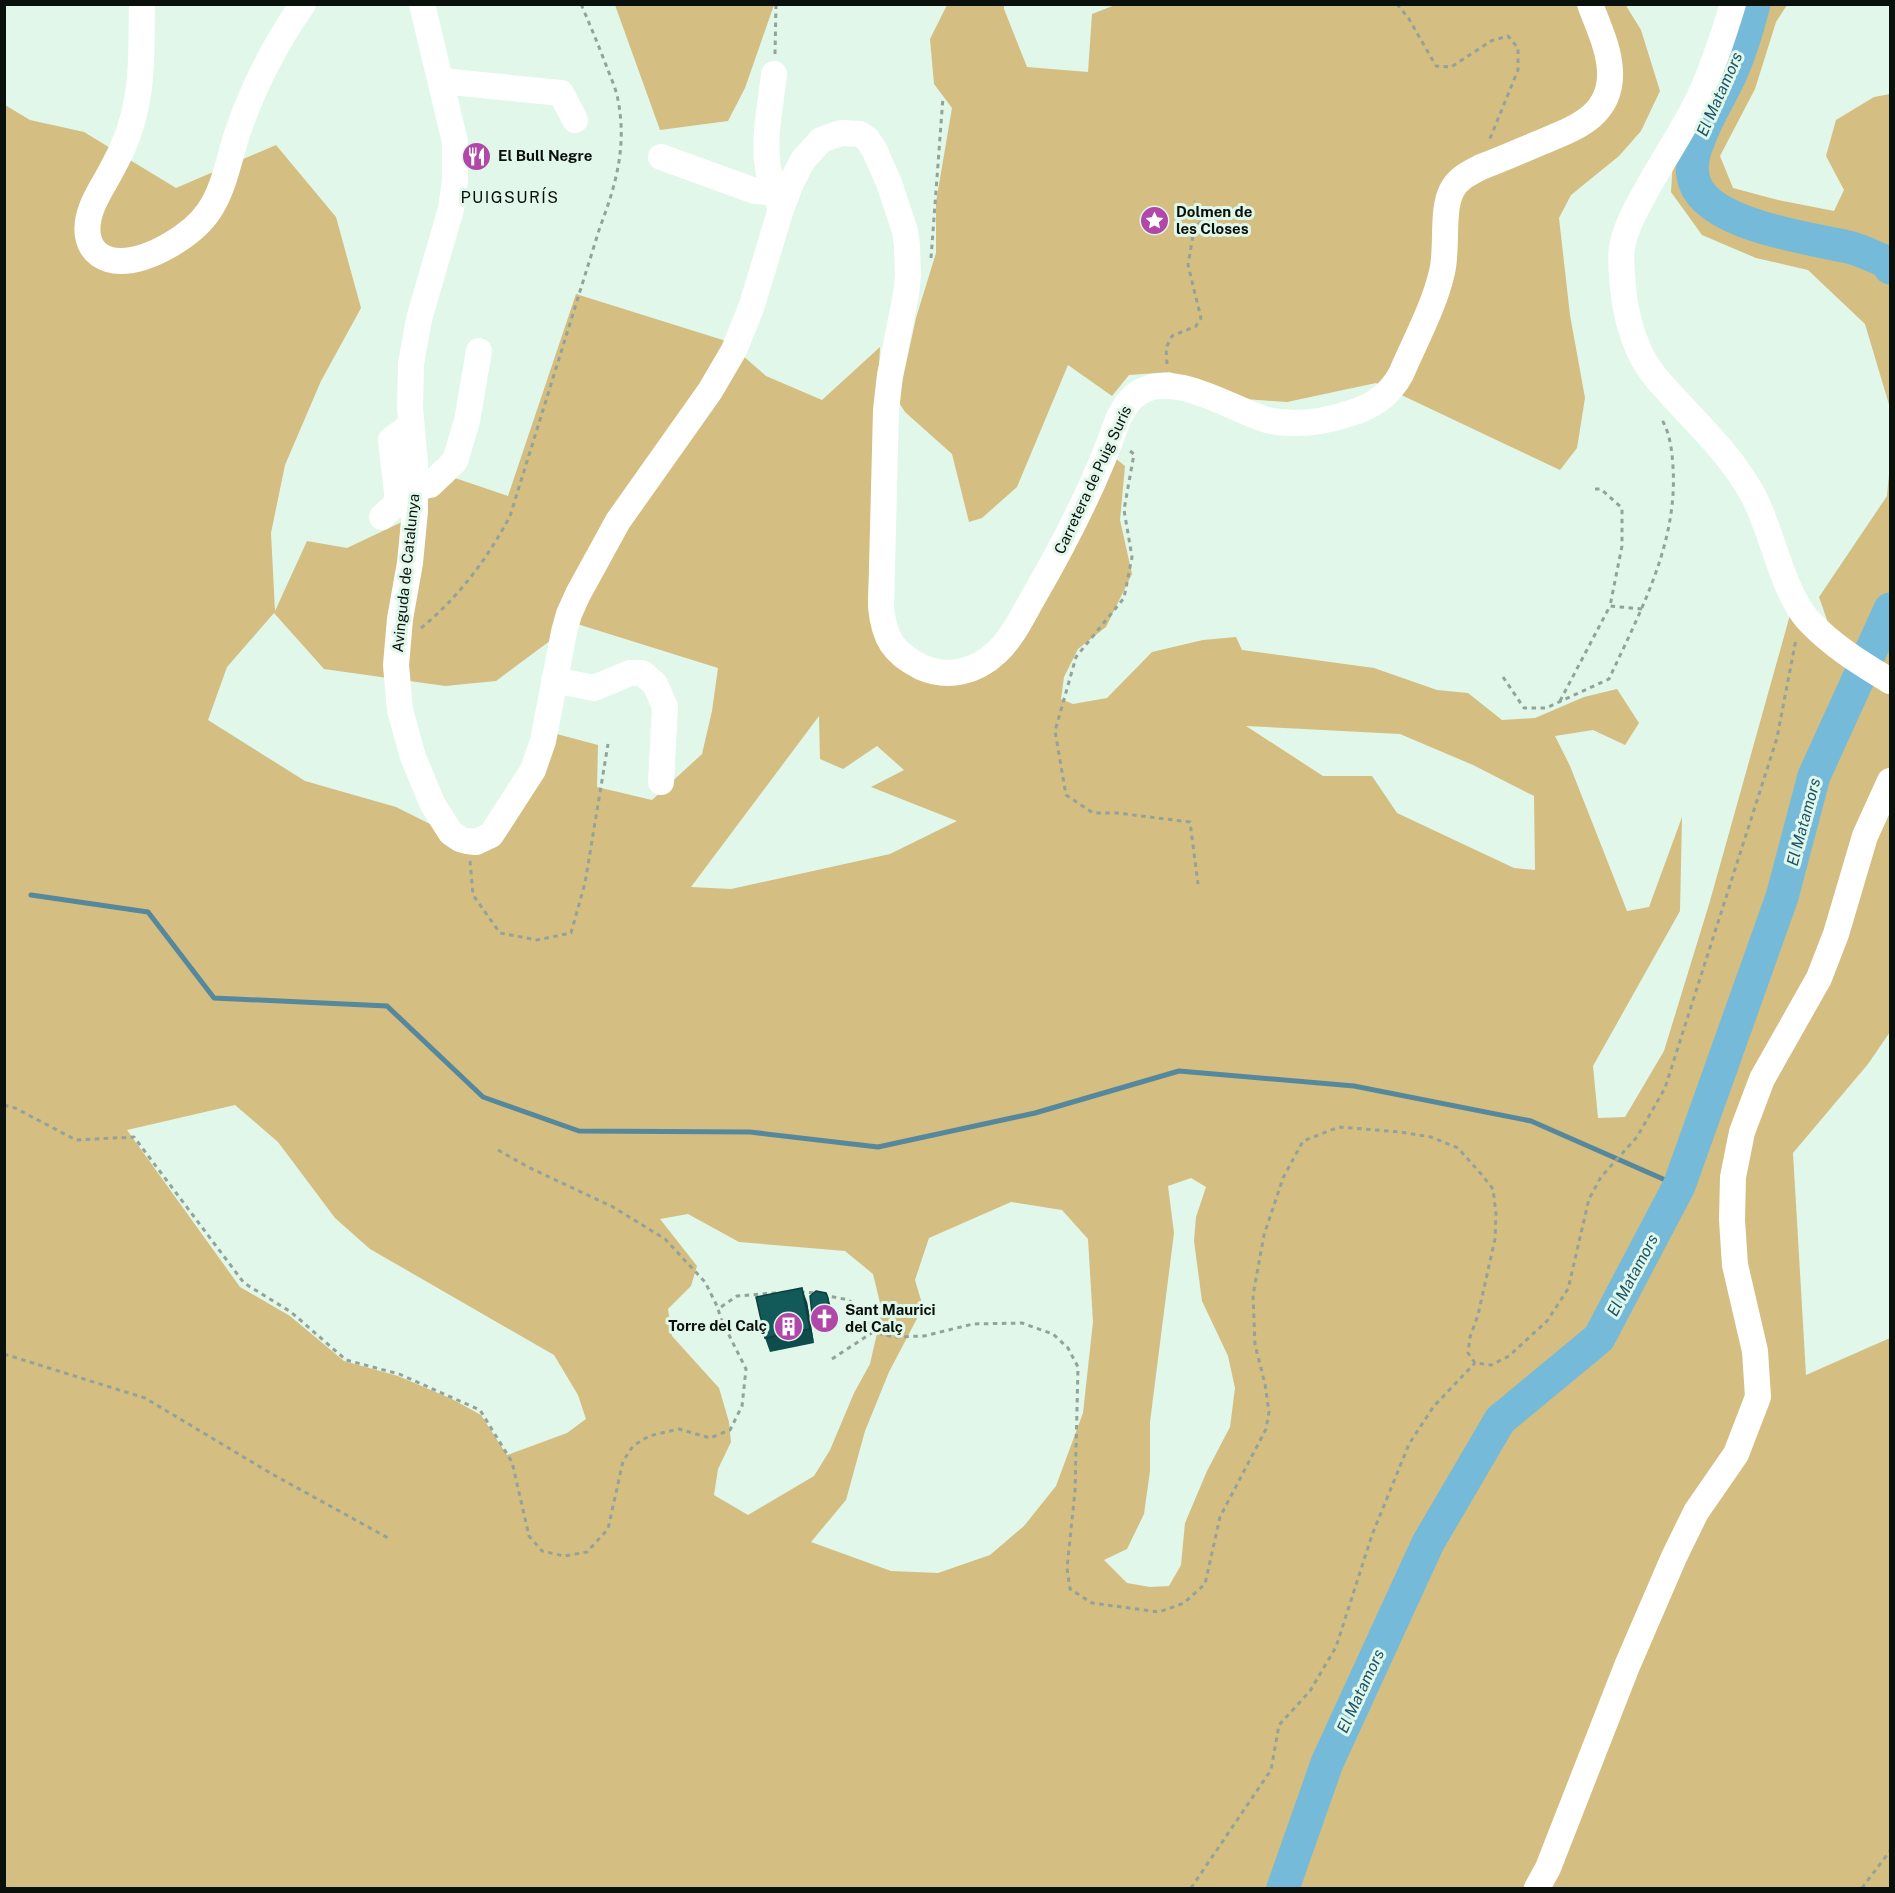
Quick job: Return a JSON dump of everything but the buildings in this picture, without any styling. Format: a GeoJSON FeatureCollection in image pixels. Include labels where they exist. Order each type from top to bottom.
{"type":"FeatureCollection","features":[{"type":"Feature","properties":{"kind":"street"},"geometry":{"type":"LineString","coordinates":[[142,4],[140,79],[137,100],[123,146],[91,209],[88,224],[91,247],[100,257],[109,260],[142,259],[183,236],[208,213],[215,201],[237,133],[268,59],[303,4]]}},
{"type":"Feature","properties":{"kind":"street","name":"Avinguda de Catalunya"},"geometry":{"type":"LineString","coordinates":[[422,4],[455,142],[454,192],[414,342],[410,386],[416,487],[413,537],[396,665],[400,710],[423,784],[443,823],[451,833],[467,842]]}},
{"type":"Feature","properties":{"kind":"street","name":"Carretera de Puig Surís"},"geometry":{"type":"LineString","coordinates":[[778,201],[803,160],[821,140],[841,133],[860,134],[867,139],[889,183],[905,231],[908,259],[906,295],[890,375],[884,450],[882,623],[892,646],[901,654],[923,667],[946,673],[957,673],[977,667],[996,653],[1016,628],[1051,568],[1085,502],[1125,408],[1137,394],[1153,387],[1168,386],[1192,390],[1252,414],[1279,422],[1307,423],[1360,410],[1386,395],[1401,374],[1438,287],[1444,256],[1449,198],[1452,190],[1465,176],[1580,125],[1597,112],[1604,102],[1609,89],[1608,56],[1590,4]]}},
{"type":"Feature","properties":{"kind":"street"},"geometry":{"type":"LineString","coordinates":[[1733,4],[1724,36],[1697,101],[1626,231],[1622,249],[1624,300],[1634,340],[1658,381],[1723,452],[1753,495],[1786,580],[1801,611],[1822,633],[1853,659],[1890,681]]}},
{"type":"Feature","properties":{"kind":"street"},"geometry":{"type":"LineString","coordinates":[[467,842],[476,842],[491,835],[533,770],[543,741],[569,614],[618,521],[710,391],[734,350],[751,308],[778,201],[768,167],[767,144],[774,74]]}},
{"type":"Feature","properties":{"kind":"street"},"geometry":{"type":"LineString","coordinates":[[441,81],[561,93],[575,120]]}},
{"type":"Feature","properties":{"kind":"street"},"geometry":{"type":"LineString","coordinates":[[662,157],[778,201]]}},
{"type":"Feature","properties":{"kind":"street"},"geometry":{"type":"LineString","coordinates":[[416,487],[430,485],[455,461],[467,421],[479,351]]}},
{"type":"Feature","properties":{"kind":"street"},"geometry":{"type":"LineString","coordinates":[[381,517],[398,502],[391,440],[411,425]]}},
{"type":"Feature","properties":{"kind":"street"},"geometry":{"type":"LineString","coordinates":[[554,680],[594,688],[630,673],[642,673],[655,684],[665,707],[661,782]]}},
{"type":"Feature","properties":{"kind":"street"},"geometry":{"type":"LineString","coordinates":[[1537,1888],[1548,1868],[1627,1666],[1674,1557],[1696,1512],[1736,1454],[1758,1397],[1755,1351],[1735,1265],[1732,1220],[1733,1177],[1742,1132],[1762,1078],[1819,978],[1836,934],[1865,836],[1890,781]]}},
{"type":"Feature","properties":{"kind":"path"},"geometry":{"type":"LineString","coordinates":[[397,644],[432,619],[451,600],[481,564],[510,516],[600,227],[616,183],[621,146],[618,100],[581,4]]}},
{"type":"Feature","properties":{"kind":"path"},"geometry":{"type":"LineString","coordinates":[[774,74],[776,4]]}},
{"type":"Feature","properties":{"kind":"path"},"geometry":{"type":"LineString","coordinates":[[1397,4],[1409,19],[1436,66],[1451,67],[1491,41],[1508,36],[1518,48],[1518,69],[1487,145],[1485,166]]}},
{"type":"Feature","properties":{"kind":"path"},"geometry":{"type":"LineString","coordinates":[[1168,386],[1166,348],[1172,336],[1196,326],[1201,318],[1188,265],[1194,229],[1203,220],[1194,201]]}},
{"type":"Feature","properties":{"kind":"path"},"geometry":{"type":"LineString","coordinates":[[1503,677],[1524,708],[1546,708],[1609,679],[1642,609],[1666,543],[1674,486],[1672,449],[1663,420],[1656,411]]}},
{"type":"Feature","properties":{"kind":"path"},"geometry":{"type":"LineString","coordinates":[[1113,436],[1134,454],[1124,510],[1132,557],[1124,598],[1076,657],[1054,731],[1066,795],[1093,813],[1117,813],[1191,822],[1198,884]]}},
{"type":"Feature","properties":{"kind":"path"},"geometry":{"type":"LineString","coordinates":[[1560,702],[1610,606],[1622,546],[1622,508],[1601,489],[1595,489]]}},
{"type":"Feature","properties":{"kind":"path"},"geometry":{"type":"LineString","coordinates":[[1610,606],[1642,609]]}},
{"type":"Feature","properties":{"kind":"path"},"geometry":{"type":"LineString","coordinates":[[1191,1888],[1271,1770],[1280,1725],[1310,1691],[1336,1647],[1372,1535],[1409,1444],[1434,1406],[1475,1364],[1491,1365],[1509,1356],[1547,1321],[1568,1289],[1589,1199],[1600,1177],[1637,1137],[1665,1088],[1777,738],[1801,611]]}},
{"type":"Feature","properties":{"kind":"path"},"geometry":{"type":"LineString","coordinates":[[467,842],[473,895],[500,933],[537,940],[571,933],[585,884],[608,744]]}},
{"type":"Feature","properties":{"kind":"path"},"geometry":{"type":"LineString","coordinates":[[4,1105],[15,1108],[76,1140],[134,1137],[244,1283],[291,1312],[346,1360],[399,1374],[480,1410],[512,1462],[529,1536],[542,1551],[564,1556],[587,1552],[608,1529],[622,1461],[633,1446],[649,1436],[680,1429],[711,1438],[730,1430],[742,1406],[746,1369],[705,1281],[665,1239],[613,1207],[528,1167],[498,1150]]}},
{"type":"Feature","properties":{"kind":"path"},"geometry":{"type":"LineString","coordinates":[[718,1309],[737,1296],[775,1292],[807,1292],[849,1300],[862,1314],[873,1332],[894,1337],[924,1336],[973,1324],[1022,1323],[1053,1334],[1068,1348],[1078,1367],[1075,1491],[1067,1568],[1070,1589],[1092,1603],[1159,1612],[1184,1603],[1205,1584],[1220,1517],[1266,1429],[1269,1413],[1265,1384],[1255,1345],[1253,1294],[1268,1223],[1283,1178],[1303,1141],[1339,1127],[1431,1137],[1458,1148],[1482,1174],[1493,1189],[1496,1214],[1495,1239],[1478,1315],[1470,1337],[1468,1353],[1475,1364]]}},
{"type":"Feature","properties":{"kind":"path"},"geometry":{"type":"LineString","coordinates":[[832,1359],[873,1332]]}},
{"type":"Feature","properties":{"kind":"path"},"geometry":{"type":"LineString","coordinates":[[4,1354],[145,1398],[272,1474],[390,1539]]}},
{"type":"Feature","properties":{"kind":"path"},"geometry":{"type":"LineString","coordinates":[[1862,1888],[1890,1851]]}},
{"type":"Feature","properties":{"kind":"shaded area"},"geometry":{"type":"Polygon","coordinates":[[[1182,4],[1183,6],[1189,4],[1625,4],[1641,30],[1660,91],[1641,131],[1619,156],[1571,195],[1559,218],[1570,315],[1585,398],[1577,448],[1560,470],[1376,383],[1287,402],[1231,398],[1170,372],[1129,375],[1112,396],[1068,365],[1017,487],[982,518],[969,522],[952,454],[905,412],[898,401],[916,318],[936,253],[936,202],[952,108],[934,84],[930,39],[947,5],[1004,5],[1027,67],[1088,72],[1092,14],[1115,5],[1182,4]]]}},
{"type":"Feature","properties":{"kind":"shaded area"},"geometry":{"type":"Polygon","coordinates":[[[615,5],[774,5],[745,88],[728,121],[660,130],[615,5]]]}},
{"type":"Feature","properties":{"kind":"shaded area"},"geometry":{"type":"Polygon","coordinates":[[[1740,5],[1787,5],[1776,22],[1755,89],[1720,156],[1733,188],[1834,211],[1844,190],[1826,156],[1836,120],[1874,97],[1890,94],[1890,408],[1865,324],[1808,270],[1756,258],[1702,235],[1671,192],[1673,161],[1740,5]]]}},
{"type":"Feature","properties":{"kind":"shaded area"},"geometry":{"type":"Polygon","coordinates":[[[5,105],[30,120],[84,132],[176,188],[276,145],[336,217],[361,308],[321,381],[285,465],[271,533],[275,611],[307,541],[347,548],[404,521],[452,477],[508,496],[576,294],[726,341],[766,376],[822,400],[880,347],[868,601],[878,645],[914,671],[1009,650],[1115,458],[1125,466],[1120,520],[1132,574],[1106,627],[1078,649],[1064,677],[1061,699],[1073,704],[1107,698],[1152,652],[1203,640],[1236,637],[1242,650],[1374,668],[1437,690],[1468,693],[1502,720],[1535,718],[1584,697],[1617,689],[1639,723],[1625,745],[1593,730],[1555,736],[1570,766],[1627,911],[1649,907],[1682,817],[1680,911],[1593,1066],[1598,1118],[1625,1117],[1664,1051],[1710,901],[1790,615],[1833,637],[1819,597],[1887,496],[1890,463],[1890,1032],[1868,1064],[1793,1153],[1806,1375],[1890,1338],[1890,1888],[5,1888],[5,105]],[[274,613],[227,667],[208,720],[305,781],[396,807],[484,851],[553,733],[598,745],[597,787],[652,800],[702,754],[712,711],[718,668],[574,623],[496,681],[445,686],[324,669],[274,613]],[[819,716],[691,887],[731,889],[890,854],[957,821],[871,787],[904,770],[877,746],[843,769],[820,759],[819,716]],[[1246,726],[1323,776],[1372,776],[1397,813],[1514,868],[1535,870],[1534,796],[1473,765],[1400,734],[1246,726]],[[235,1105],[127,1130],[240,1287],[290,1316],[344,1361],[398,1376],[452,1399],[481,1415],[507,1455],[567,1433],[586,1419],[578,1395],[554,1355],[370,1249],[335,1218],[278,1142],[235,1105]],[[1191,1178],[1168,1186],[1174,1233],[1150,1422],[1150,1471],[1144,1514],[1127,1549],[1104,1560],[1127,1583],[1150,1587],[1169,1586],[1181,1565],[1185,1523],[1207,1471],[1230,1427],[1235,1388],[1228,1356],[1202,1301],[1194,1241],[1196,1217],[1206,1187],[1191,1178]],[[1011,1202],[929,1238],[915,1280],[923,1307],[889,1372],[865,1431],[846,1500],[811,1542],[891,1571],[938,1573],[990,1555],[1024,1526],[1056,1486],[1083,1413],[1093,1322],[1088,1239],[1062,1210],[1011,1202]],[[688,1214],[660,1219],[697,1266],[691,1286],[668,1309],[672,1336],[719,1388],[729,1422],[731,1442],[718,1469],[714,1495],[748,1515],[814,1476],[830,1450],[854,1393],[870,1364],[882,1311],[873,1274],[845,1251],[739,1242],[688,1214]]]}},
{"type":"Feature","properties":{"kind":"waterway","name":"El Matamors"},"geometry":{"type":"LineString","coordinates":[[1754,4],[1735,65],[1694,153],[1693,176],[1700,193],[1715,206],[1735,218],[1784,234],[1858,250],[1887,262],[1890,268]]}},
{"type":"Feature","properties":{"kind":"waterway","name":"El Matamors"},"geometry":{"type":"LineString","coordinates":[[1283,1888],[1327,1763],[1428,1543],[1500,1420],[1599,1338],[1679,1186],[1782,897],[1814,776],[1890,609]]}},
{"type":"Feature","properties":{"kind":"waterway"},"geometry":{"type":"LineString","coordinates":[[31,895],[148,912],[214,998],[387,1006],[483,1097],[579,1131],[750,1132],[878,1147],[1035,1113],[1179,1071],[1354,1086],[1531,1121],[1679,1186]]}},
{"type":"Feature","properties":{"kind":"place","name":"El Bull Negre"},"geometry":{"type":"Point","coordinates":[477,156]}},
{"type":"Feature","properties":{"kind":"place","name":"Dolmen de les Closes"},"geometry":{"type":"Point","coordinates":[1155,221]}},
{"type":"Feature","properties":{"kind":"place","name":"Sant Maurici del Calç"},"geometry":{"type":"Point","coordinates":[824,1319]}},
{"type":"Feature","properties":{"kind":"place","name":"Torre del Calç"},"geometry":{"type":"Point","coordinates":[788,1326]}},
{"type":"Feature","properties":{"kind":"district","name":"PUIGSURÍS"},"geometry":{"type":"Point","coordinates":[510,197]}}]}
